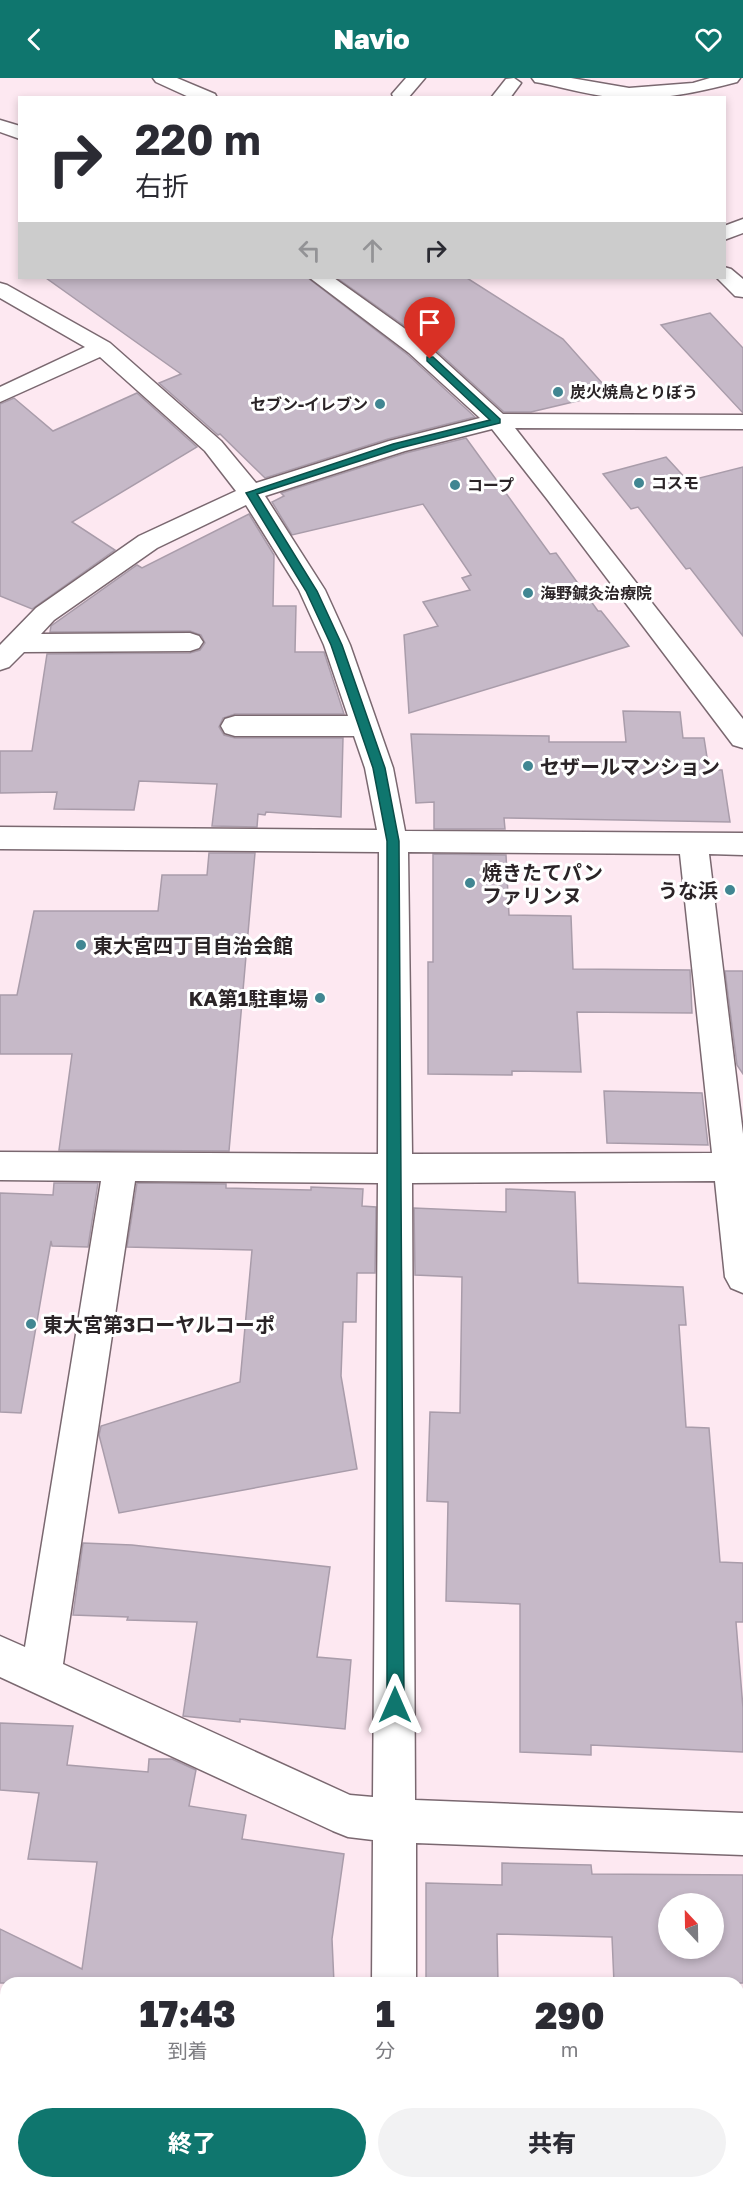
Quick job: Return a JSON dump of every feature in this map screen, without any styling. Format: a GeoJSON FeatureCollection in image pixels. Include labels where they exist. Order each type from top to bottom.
{"type":"FeatureCollection","features":[{"type":"Feature","properties":{"kind":"street"},"geometry":{"type":"LineString","coordinates":[[162,78],[203,96]]}},
{"type":"Feature","properties":{"kind":"street"},"geometry":{"type":"LineString","coordinates":[[401,94],[416,78]]}},
{"type":"Feature","properties":{"kind":"street"},"geometry":{"type":"LineString","coordinates":[[543,78],[629,94],[694,88],[731,78]]}},
{"type":"Feature","properties":{"kind":"street"},"geometry":{"type":"LineString","coordinates":[[0,126],[18,132]]}},
{"type":"Feature","properties":{"kind":"street"},"geometry":{"type":"LineString","coordinates":[[726,233],[743,225]]}},
{"type":"Feature","properties":{"kind":"street"},"geometry":{"type":"LineString","coordinates":[[726,271],[743,270]]}},
{"type":"Feature","properties":{"kind":"street"},"geometry":{"type":"LineString","coordinates":[[726,273],[743,291]]}},
{"type":"Feature","properties":{"kind":"street"},"geometry":{"type":"LineString","coordinates":[[322,279],[417,348],[497,421],[556,494],[743,738]]}},
{"type":"Feature","properties":{"kind":"street"},"geometry":{"type":"LineString","coordinates":[[0,289],[102,348],[213,446],[251,493],[312,591],[337,645],[379,768],[393,841],[394,1977]]}},
{"type":"Feature","properties":{"kind":"street"},"geometry":{"type":"LineString","coordinates":[[0,395],[102,348]]}},
{"type":"Feature","properties":{"kind":"street"},"geometry":{"type":"LineString","coordinates":[[8,652],[45,614],[147,542],[251,493],[397,446],[497,421],[743,422]]}},
{"type":"Feature","properties":{"kind":"street"},"geometry":{"type":"LineString","coordinates":[[8,652],[190,642]]}},
{"type":"Feature","properties":{"kind":"street"},"geometry":{"type":"LineString","coordinates":[[235,726],[366,726]]}},
{"type":"Feature","properties":{"kind":"street"},"geometry":{"type":"LineString","coordinates":[[0,838],[743,844]]}},
{"type":"Feature","properties":{"kind":"street"},"geometry":{"type":"LineString","coordinates":[[693,843],[743,1277]]}},
{"type":"Feature","properties":{"kind":"street"},"geometry":{"type":"LineString","coordinates":[[0,1166],[395,1169],[730,1167]]}},
{"type":"Feature","properties":{"kind":"street"},"geometry":{"type":"LineString","coordinates":[[41,1675],[120,1167]]}},
{"type":"Feature","properties":{"kind":"street"},"geometry":{"type":"LineString","coordinates":[[0,1656],[348,1816],[395,1821],[743,1834]]}},
{"type":"Feature","properties":{"kind":"building"},"geometry":{"type":"Polygon","coordinates":[[[47,279],[309,279],[408,355],[475,417],[388,439],[265,478],[220,434],[218,435],[159,383],[181,374],[47,279]]]}},
{"type":"Feature","properties":{"kind":"building"},"geometry":{"type":"Polygon","coordinates":[[[338,279],[469,279],[563,339],[611,393],[531,412],[504,412],[426,341],[338,279]]]}},
{"type":"Feature","properties":{"kind":"building"},"geometry":{"type":"Polygon","coordinates":[[[710,313],[743,348],[743,413],[661,325],[710,313]]]}},
{"type":"Feature","properties":{"kind":"building"},"geometry":{"type":"Polygon","coordinates":[[[137,393],[197,447],[72,522],[115,550],[32,609],[0,596],[0,404],[14,398],[53,431],[137,393]]]}},
{"type":"Feature","properties":{"kind":"building"},"geometry":{"type":"Polygon","coordinates":[[[466,438],[550,554],[556,553],[598,611],[601,611],[629,646],[409,713],[404,635],[438,626],[423,602],[470,590],[462,578],[471,575],[423,504],[292,535],[272,502],[284,496],[281,493],[406,453],[466,438]]]}},
{"type":"Feature","properties":{"kind":"building"},"geometry":{"type":"Polygon","coordinates":[[[666,457],[688,481],[743,467],[743,636],[690,568],[686,569],[638,507],[631,509],[603,474],[666,457]]]}},
{"type":"Feature","properties":{"kind":"building"},"geometry":{"type":"Polygon","coordinates":[[[249,514],[274,555],[273,606],[296,606],[295,652],[324,652],[344,714],[235,714],[223,718],[219,727],[224,735],[235,738],[343,738],[341,817],[266,812],[265,815],[258,814],[257,827],[212,826],[217,784],[139,781],[134,810],[54,809],[57,792],[0,793],[0,751],[32,751],[47,654],[190,653],[200,650],[205,643],[201,635],[190,631],[50,632],[51,626],[137,565],[142,568],[249,514]]]}},
{"type":"Feature","properties":{"kind":"building"},"geometry":{"type":"Polygon","coordinates":[[[623,711],[680,712],[683,738],[704,738],[709,770],[722,770],[730,822],[504,818],[505,829],[434,829],[434,802],[416,803],[411,734],[549,736],[549,742],[626,742],[623,711]]]}},
{"type":"Feature","properties":{"kind":"building"},"geometry":{"type":"Polygon","coordinates":[[[209,853],[255,853],[229,1151],[59,1150],[72,1054],[0,1054],[0,995],[17,995],[34,911],[158,911],[162,875],[207,875],[209,853]]]}},
{"type":"Feature","properties":{"kind":"building"},"geometry":{"type":"Polygon","coordinates":[[[433,854],[506,855],[509,915],[571,916],[573,969],[690,970],[692,1013],[577,1012],[581,1072],[512,1071],[512,1075],[428,1074],[428,962],[433,962],[433,854]]]}},
{"type":"Feature","properties":{"kind":"building"},"geometry":{"type":"Polygon","coordinates":[[[725,971],[743,971],[743,1074],[737,1065],[725,971]]]}},
{"type":"Feature","properties":{"kind":"building"},"geometry":{"type":"Polygon","coordinates":[[[604,1091],[702,1093],[708,1145],[607,1143],[604,1091]]]}},
{"type":"Feature","properties":{"kind":"building","name":"東大宮第3ローヤルコーポ"},"geometry":{"type":"Polygon","coordinates":[[[54,1183],[98,1183],[88,1247],[52,1246],[51,1241],[21,1413],[0,1412],[0,1193],[53,1195],[54,1183]]]}},
{"type":"Feature","properties":{"kind":"building"},"geometry":{"type":"Polygon","coordinates":[[[137,1183],[226,1184],[226,1188],[363,1189],[362,1206],[376,1207],[375,1273],[357,1273],[356,1322],[343,1322],[341,1376],[357,1469],[119,1513],[99,1435],[101,1426],[240,1382],[252,1250],[127,1247],[137,1183]]]}},
{"type":"Feature","properties":{"kind":"building"},"geometry":{"type":"Polygon","coordinates":[[[506,1189],[575,1192],[578,1283],[683,1287],[686,1325],[679,1325],[686,1427],[709,1428],[720,1562],[743,1563],[743,1622],[736,1622],[743,1708],[743,1752],[591,1745],[591,1755],[520,1752],[520,1604],[446,1601],[448,1502],[427,1501],[430,1412],[460,1413],[462,1277],[415,1275],[414,1208],[506,1212],[506,1189]]]}},
{"type":"Feature","properties":{"kind":"building"},"geometry":{"type":"Polygon","coordinates":[[[83,1543],[132,1545],[330,1567],[317,1657],[351,1660],[345,1729],[183,1716],[197,1622],[127,1620],[128,1617],[73,1615],[83,1543]]]}},
{"type":"Feature","properties":{"kind":"building"},"geometry":{"type":"Polygon","coordinates":[[[0,1723],[73,1726],[67,1765],[148,1772],[149,1759],[172,1759],[196,1770],[189,1806],[246,1815],[242,1839],[344,1854],[332,1939],[334,1977],[0,1977],[0,1929],[82,1969],[97,1862],[28,1859],[39,1793],[0,1790],[0,1723]]]}},
{"type":"Feature","properties":{"kind":"building"},"geometry":{"type":"Polygon","coordinates":[[[502,1863],[591,1865],[592,1874],[743,1875],[743,1977],[614,1977],[612,1937],[497,1934],[498,1977],[426,1977],[426,1883],[502,1885],[502,1863]]]}},
{"type":"Feature","properties":{"kind":"place","name":"炭火焼鳥とりぼう"},"geometry":{"type":"Point","coordinates":[558,392]}},
{"type":"Feature","properties":{"kind":"place","name":"セブン-イレブン"},"geometry":{"type":"Point","coordinates":[380,404]}},
{"type":"Feature","properties":{"kind":"place","name":"コスモ"},"geometry":{"type":"Point","coordinates":[639,483]}},
{"type":"Feature","properties":{"kind":"place","name":"コープ"},"geometry":{"type":"Point","coordinates":[455,485]}},
{"type":"Feature","properties":{"kind":"place","name":"海野鍼灸治療院"},"geometry":{"type":"Point","coordinates":[528,593]}},
{"type":"Feature","properties":{"kind":"place","name":"セザールマンション"},"geometry":{"type":"Point","coordinates":[528,766]}},
{"type":"Feature","properties":{"kind":"place","name":"焼きたてパン ファリンヌ"},"geometry":{"type":"Point","coordinates":[470,883]}},
{"type":"Feature","properties":{"kind":"place","name":"うな浜"},"geometry":{"type":"Point","coordinates":[730,890]}},
{"type":"Feature","properties":{"kind":"place","name":"東大宮四丁目自治会館"},"geometry":{"type":"Point","coordinates":[81,945]}},
{"type":"Feature","properties":{"kind":"place","name":"KA第1駐車場"},"geometry":{"type":"Point","coordinates":[320,998]}},
{"type":"Feature","properties":{"kind":"place","name":"東大宮第3ローヤルコーポ"},"geometry":{"type":"Point","coordinates":[31,1324]}},
{"type":"Feature","properties":{"kind":"route"},"geometry":{"type":"LineString","coordinates":[[395,1705],[393,841],[379,768],[337,645],[312,591],[251,493],[397,446],[497,421],[430,359]]}}]}
